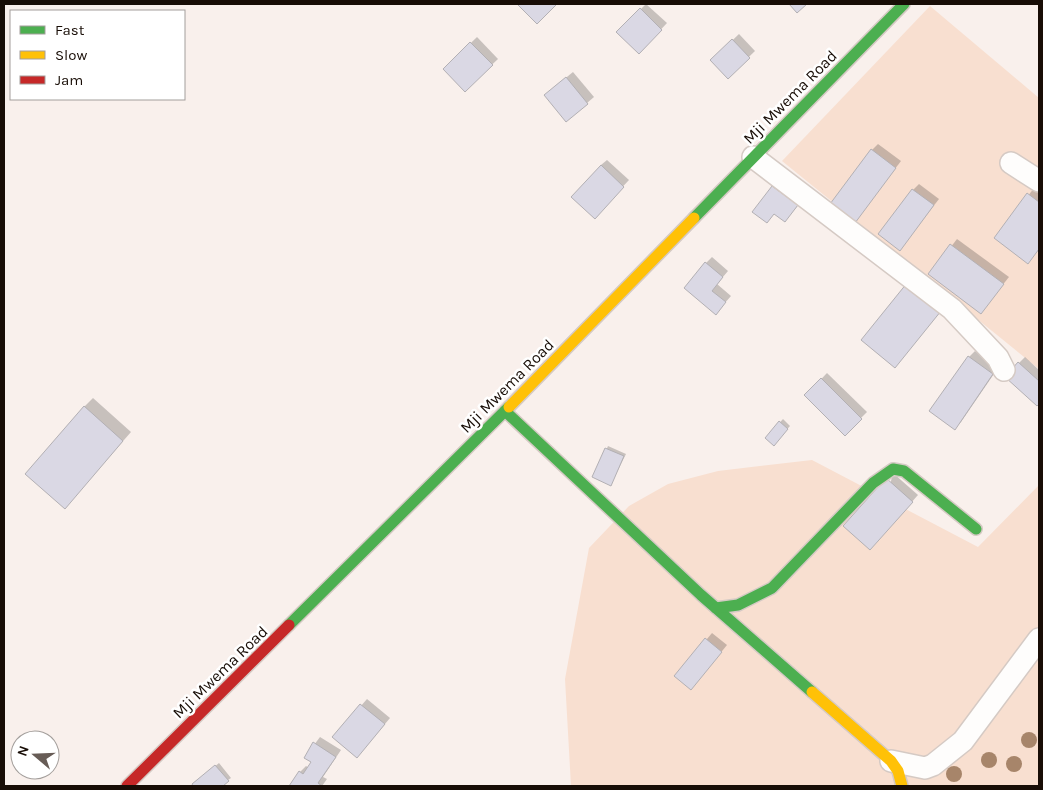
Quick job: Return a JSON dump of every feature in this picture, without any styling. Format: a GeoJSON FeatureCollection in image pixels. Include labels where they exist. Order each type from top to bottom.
{"type":"FeatureCollection","features":[{"type":"Feature","properties":{"kind":"main road","name":"Mji Mwema Road"},"geometry":{"type":"LineString","coordinates":[[127,786],[505,411],[904,4]]}},
{"type":"Feature","properties":{"kind":"main road"},"geometry":{"type":"LineString","coordinates":[[505,411],[716,608],[891,760],[898,771],[902,786]]}},
{"type":"Feature","properties":{"kind":"main road"},"geometry":{"type":"LineString","coordinates":[[716,608],[738,605],[772,588],[873,483],[893,469],[904,471],[976,529]]}},
{"type":"Feature","properties":{"kind":"street"},"geometry":{"type":"LineString","coordinates":[[753,157],[952,309],[998,358],[1004,370]]}},
{"type":"Feature","properties":{"kind":"street"},"geometry":{"type":"LineString","coordinates":[[1011,163],[1039,181]]}},
{"type":"Feature","properties":{"kind":"street"},"geometry":{"type":"LineString","coordinates":[[891,760],[925,768],[933,765],[963,741],[1039,639]]}},
{"type":"Feature","properties":{"kind":"shaded area"},"geometry":{"type":"Polygon","coordinates":[[[930,6],[1039,98],[1039,369],[782,161],[930,6]]]}},
{"type":"Feature","properties":{"kind":"shaded area"},"geometry":{"type":"Polygon","coordinates":[[[812,460],[978,547],[1039,485],[1039,786],[571,786],[565,679],[589,548],[629,506],[668,484],[718,471],[812,460]]]}},
{"type":"Feature","properties":{"kind":"building"},"geometry":{"type":"Polygon","coordinates":[[[517,4],[557,4],[537,24],[517,4]]]}},
{"type":"Feature","properties":{"kind":"building"},"geometry":{"type":"Polygon","coordinates":[[[789,4],[807,4],[797,13],[789,4]]]}},
{"type":"Feature","properties":{"kind":"building"},"geometry":{"type":"Polygon","coordinates":[[[640,8],[662,30],[639,54],[616,32],[640,8]]]}},
{"type":"Feature","properties":{"kind":"building"},"geometry":{"type":"Polygon","coordinates":[[[732,39],[750,58],[728,79],[710,60],[732,39]]]}},
{"type":"Feature","properties":{"kind":"building"},"geometry":{"type":"Polygon","coordinates":[[[470,42],[493,65],[465,92],[443,69],[470,42]]]}},
{"type":"Feature","properties":{"kind":"building"},"geometry":{"type":"Polygon","coordinates":[[[566,77],[588,104],[566,122],[544,95],[566,77]]]}},
{"type":"Feature","properties":{"kind":"building"},"geometry":{"type":"Polygon","coordinates":[[[871,149],[896,168],[855,223],[830,204],[871,149]]]}},
{"type":"Feature","properties":{"kind":"building"},"geometry":{"type":"Polygon","coordinates":[[[601,165],[624,187],[595,219],[571,197],[601,165]]]}},
{"type":"Feature","properties":{"kind":"building"},"geometry":{"type":"Polygon","coordinates":[[[772,186],[798,205],[785,222],[774,214],[767,223],[752,212],[772,186]]]}},
{"type":"Feature","properties":{"kind":"building"},"geometry":{"type":"Polygon","coordinates":[[[912,189],[934,205],[900,251],[878,234],[912,189]]]}},
{"type":"Feature","properties":{"kind":"building"},"geometry":{"type":"Polygon","coordinates":[[[1027,193],[1039,202],[1039,249],[1028,264],[994,238],[1027,193]]]}},
{"type":"Feature","properties":{"kind":"building"},"geometry":{"type":"Polygon","coordinates":[[[950,244],[1004,284],[981,314],[928,274],[950,244]]]}},
{"type":"Feature","properties":{"kind":"building"},"geometry":{"type":"Polygon","coordinates":[[[705,262],[723,277],[712,291],[726,302],[716,315],[684,288],[705,262]]]}},
{"type":"Feature","properties":{"kind":"building"},"geometry":{"type":"Polygon","coordinates":[[[907,283],[941,311],[895,368],[861,340],[907,283]]]}},
{"type":"Feature","properties":{"kind":"building"},"geometry":{"type":"Polygon","coordinates":[[[968,356],[993,374],[955,430],[929,411],[968,356]]]}},
{"type":"Feature","properties":{"kind":"building"},"geometry":{"type":"Polygon","coordinates":[[[1018,362],[1039,381],[1039,404],[1037,406],[1005,377],[1018,362]]]}},
{"type":"Feature","properties":{"kind":"building"},"geometry":{"type":"Polygon","coordinates":[[[821,378],[862,419],[845,436],[804,395],[821,378]]]}},
{"type":"Feature","properties":{"kind":"building"},"geometry":{"type":"Polygon","coordinates":[[[84,406],[123,441],[65,509],[25,474],[84,406]]]}},
{"type":"Feature","properties":{"kind":"building"},"geometry":{"type":"Polygon","coordinates":[[[779,421],[788,429],[774,446],[765,438],[779,421]]]}},
{"type":"Feature","properties":{"kind":"building"},"geometry":{"type":"Polygon","coordinates":[[[605,448],[624,456],[611,486],[592,477],[605,448]]]}},
{"type":"Feature","properties":{"kind":"building"},"geometry":{"type":"Polygon","coordinates":[[[886,478],[913,502],[870,550],[843,526],[886,478]]]}},
{"type":"Feature","properties":{"kind":"building"},"geometry":{"type":"Polygon","coordinates":[[[705,638],[722,652],[691,690],[674,676],[705,638]]]}},
{"type":"Feature","properties":{"kind":"building"},"geometry":{"type":"Polygon","coordinates":[[[360,704],[385,724],[357,758],[332,737],[360,704]]]}},
{"type":"Feature","properties":{"kind":"building"},"geometry":{"type":"Polygon","coordinates":[[[313,742],[336,757],[318,783],[322,786],[289,786],[299,771],[303,774],[311,762],[304,758],[313,742]]]}},
{"type":"Feature","properties":{"kind":"building"},"geometry":{"type":"Polygon","coordinates":[[[215,765],[229,781],[223,786],[193,786],[192,784],[215,765]]]}},
{"type":"Feature","properties":{"kind":"traffic: fast"},"geometry":{"type":"LineString","coordinates":[[694,218],[904,4]]}},
{"type":"Feature","properties":{"kind":"traffic: fast"},"geometry":{"type":"LineString","coordinates":[[289,625],[509,407]]}},
{"type":"Feature","properties":{"kind":"traffic: fast"},"geometry":{"type":"LineString","coordinates":[[505,411],[701,595],[812,692]]}},
{"type":"Feature","properties":{"kind":"traffic: fast"},"geometry":{"type":"LineString","coordinates":[[716,608],[738,605],[772,588],[873,483],[893,469],[904,471],[976,529]]}},
{"type":"Feature","properties":{"kind":"traffic: slow"},"geometry":{"type":"LineString","coordinates":[[509,407],[694,218]]}},
{"type":"Feature","properties":{"kind":"traffic: slow"},"geometry":{"type":"LineString","coordinates":[[812,692],[891,761],[898,771],[902,786]]}},
{"type":"Feature","properties":{"kind":"traffic: jam"},"geometry":{"type":"LineString","coordinates":[[127,786],[289,625]]}}]}
